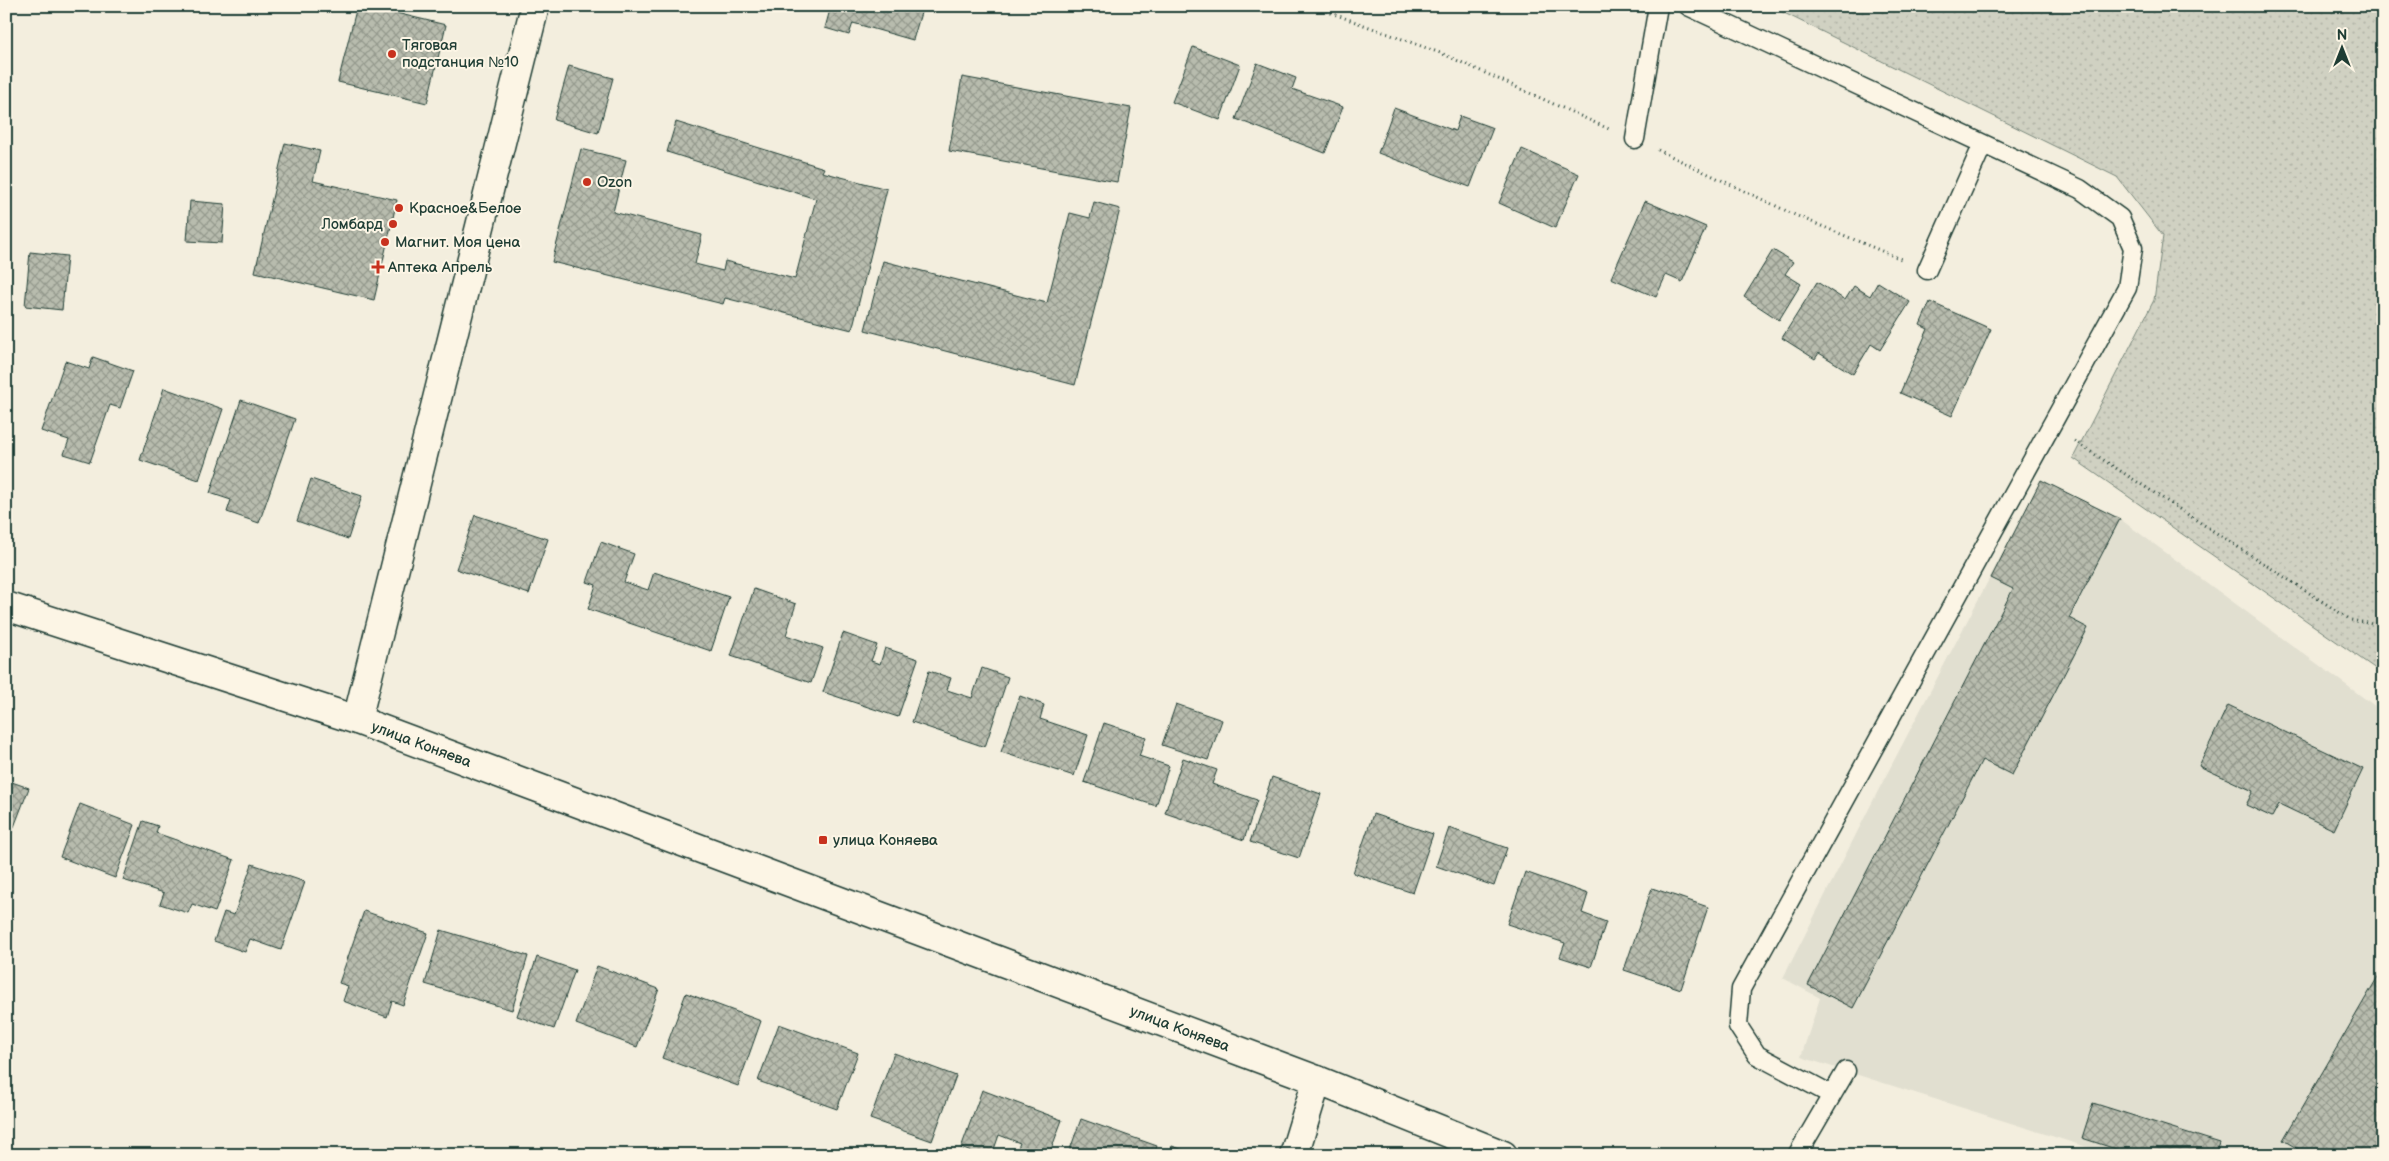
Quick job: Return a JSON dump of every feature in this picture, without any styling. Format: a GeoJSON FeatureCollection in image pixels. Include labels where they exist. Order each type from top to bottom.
{"type":"FeatureCollection","features":[{"type":"Feature","properties":{"kind":"street"},"geometry":{"type":"LineString","coordinates":[[357,720],[535,6]]}},
{"type":"Feature","properties":{"kind":"street","name":"улица Коняева"},"geometry":{"type":"LineString","coordinates":[[6,606],[357,720],[1317,1080],[1503,1155]]}},
{"type":"Feature","properties":{"kind":"street"},"geometry":{"type":"LineString","coordinates":[[1294,1155],[1317,1080]]}},
{"type":"Feature","properties":{"kind":"lane"},"geometry":{"type":"LineString","coordinates":[[1635,139],[1658,6]]}},
{"type":"Feature","properties":{"kind":"lane"},"geometry":{"type":"LineString","coordinates":[[1688,6],[2080,189],[2120,218],[2133,248],[2127,288],[1742,989],[1738,1026],[1757,1055],[1832,1095]]}},
{"type":"Feature","properties":{"kind":"lane"},"geometry":{"type":"LineString","coordinates":[[1927,270],[1983,144]]}},
{"type":"Feature","properties":{"kind":"lane"},"geometry":{"type":"LineString","coordinates":[[1797,1155],[1846,1071]]}},
{"type":"Feature","properties":{"kind":"path"},"geometry":{"type":"LineString","coordinates":[[2050,426],[2351,620],[2383,626]]}},
{"type":"Feature","properties":{"kind":"shaded area"},"geometry":{"type":"Polygon","coordinates":[[[1770,6],[2366,6],[2383,16],[2383,674],[2073,458],[2154,300],[2163,236],[2117,177],[1770,6]]]}},
{"type":"Feature","properties":{"kind":"shaded area"},"geometry":{"type":"Polygon","coordinates":[[[2041,480],[2120,519],[2383,712],[2383,1137],[2372,1155],[2112,1155],[1801,1057],[1820,998],[1783,978],[1878,791],[2041,480]]]}},
{"type":"Feature","properties":{"kind":"building","name":"Тяговая подстанция №10"},"geometry":{"type":"Polygon","coordinates":[[[357,6],[367,6],[446,25],[427,103],[338,82],[357,6]]]}},
{"type":"Feature","properties":{"kind":"building"},"geometry":{"type":"Polygon","coordinates":[[[831,6],[923,6],[913,40],[853,23],[849,35],[825,28],[831,6]]]}},
{"type":"Feature","properties":{"kind":"building"},"geometry":{"type":"Polygon","coordinates":[[[1193,47],[1240,65],[1220,120],[1172,102],[1193,47]]]}},
{"type":"Feature","properties":{"kind":"building"},"geometry":{"type":"Polygon","coordinates":[[[1257,63],[1296,78],[1292,89],[1343,107],[1325,153],[1236,119],[1257,63]]]}},
{"type":"Feature","properties":{"kind":"building"},"geometry":{"type":"Polygon","coordinates":[[[569,66],[613,78],[598,133],[554,120],[569,66]]]}},
{"type":"Feature","properties":{"kind":"building"},"geometry":{"type":"Polygon","coordinates":[[[962,77],[1131,108],[1117,182],[949,151],[962,77]]]}},
{"type":"Feature","properties":{"kind":"building"},"geometry":{"type":"Polygon","coordinates":[[[1394,108],[1455,131],[1460,116],[1493,128],[1470,187],[1378,153],[1394,108]]]}},
{"type":"Feature","properties":{"kind":"building"},"geometry":{"type":"Polygon","coordinates":[[[676,122],[824,168],[822,172],[887,189],[852,330],[725,298],[723,304],[552,262],[581,149],[626,160],[613,212],[702,235],[695,264],[723,271],[725,261],[795,279],[816,199],[667,152],[676,122]]]}},
{"type":"Feature","properties":{"kind":"building"},"geometry":{"type":"Polygon","coordinates":[[[285,143],[320,151],[313,181],[397,200],[374,300],[255,272],[285,143]]]}},
{"type":"Feature","properties":{"kind":"building"},"geometry":{"type":"Polygon","coordinates":[[[1522,149],[1579,174],[1555,228],[1499,203],[1522,149]]]}},
{"type":"Feature","properties":{"kind":"building"},"geometry":{"type":"Polygon","coordinates":[[[190,201],[225,204],[222,243],[187,241],[190,201]]]}},
{"type":"Feature","properties":{"kind":"building"},"geometry":{"type":"Polygon","coordinates":[[[1645,201],[1706,227],[1682,282],[1666,275],[1656,297],[1611,278],[1645,201]]]}},
{"type":"Feature","properties":{"kind":"building"},"geometry":{"type":"Polygon","coordinates":[[[1094,202],[1120,209],[1075,385],[865,330],[883,261],[1047,303],[1070,213],[1090,218],[1094,202]]]}},
{"type":"Feature","properties":{"kind":"building"},"geometry":{"type":"Polygon","coordinates":[[[1773,250],[1793,262],[1785,274],[1801,284],[1779,320],[1744,297],[1773,250]]]}},
{"type":"Feature","properties":{"kind":"building"},"geometry":{"type":"Polygon","coordinates":[[[30,252],[67,256],[62,310],[25,306],[30,252]]]}},
{"type":"Feature","properties":{"kind":"building"},"geometry":{"type":"Polygon","coordinates":[[[1817,282],[1845,300],[1854,286],[1870,296],[1878,282],[1910,302],[1880,350],[1871,344],[1853,374],[1819,353],[1815,359],[1782,338],[1817,282]]]}},
{"type":"Feature","properties":{"kind":"building"},"geometry":{"type":"Polygon","coordinates":[[[1930,302],[1991,329],[1952,416],[1900,393],[1928,329],[1920,325],[1930,302]]]}},
{"type":"Feature","properties":{"kind":"building"},"geometry":{"type":"Polygon","coordinates":[[[93,357],[133,371],[120,408],[110,405],[90,462],[64,454],[69,440],[41,431],[65,361],[89,369],[93,357]]]}},
{"type":"Feature","properties":{"kind":"building"},"geometry":{"type":"Polygon","coordinates":[[[164,388],[223,409],[199,480],[140,460],[164,388]]]}},
{"type":"Feature","properties":{"kind":"building"},"geometry":{"type":"Polygon","coordinates":[[[241,400],[295,419],[259,523],[227,512],[231,500],[210,493],[241,400]]]}},
{"type":"Feature","properties":{"kind":"building"},"geometry":{"type":"Polygon","coordinates":[[[311,479],[362,496],[348,539],[297,521],[311,479]]]}},
{"type":"Feature","properties":{"kind":"building"},"geometry":{"type":"Polygon","coordinates":[[[2041,480],[2120,519],[2069,618],[2088,628],[2012,775],[1982,760],[1853,1008],[1808,985],[2013,589],[1991,578],[2041,480]]]}},
{"type":"Feature","properties":{"kind":"building"},"geometry":{"type":"Polygon","coordinates":[[[475,515],[548,539],[529,594],[456,569],[475,515]]]}},
{"type":"Feature","properties":{"kind":"building"},"geometry":{"type":"Polygon","coordinates":[[[601,542],[634,554],[624,582],[648,590],[654,572],[729,597],[711,651],[588,609],[596,585],[587,582],[601,542]]]}},
{"type":"Feature","properties":{"kind":"building"},"geometry":{"type":"Polygon","coordinates":[[[754,589],[796,604],[786,635],[823,648],[811,683],[731,656],[754,589]]]}},
{"type":"Feature","properties":{"kind":"building"},"geometry":{"type":"Polygon","coordinates":[[[843,633],[877,645],[871,661],[880,664],[885,648],[918,659],[898,717],[823,692],[843,633]]]}},
{"type":"Feature","properties":{"kind":"building"},"geometry":{"type":"Polygon","coordinates":[[[982,668],[1008,677],[985,747],[912,722],[929,671],[951,678],[947,690],[972,698],[982,668]]]}},
{"type":"Feature","properties":{"kind":"building"},"geometry":{"type":"Polygon","coordinates":[[[1020,696],[1044,705],[1040,719],[1088,735],[1074,776],[1001,752],[1020,696]]]}},
{"type":"Feature","properties":{"kind":"building"},"geometry":{"type":"Polygon","coordinates":[[[1176,704],[1222,720],[1208,760],[1162,745],[1176,704]]]}},
{"type":"Feature","properties":{"kind":"building"},"geometry":{"type":"Polygon","coordinates":[[[2228,705],[2363,769],[2334,830],[2279,804],[2272,817],[2246,805],[2253,791],[2199,766],[2228,705]]]}},
{"type":"Feature","properties":{"kind":"building"},"geometry":{"type":"Polygon","coordinates":[[[1104,723],[1146,737],[1139,756],[1169,766],[1156,806],[1084,782],[1104,723]]]}},
{"type":"Feature","properties":{"kind":"building"},"geometry":{"type":"Polygon","coordinates":[[[1183,758],[1217,770],[1212,784],[1257,800],[1244,840],[1165,813],[1183,758]]]}},
{"type":"Feature","properties":{"kind":"building"},"geometry":{"type":"Polygon","coordinates":[[[1272,777],[1321,794],[1299,858],[1250,842],[1272,777]]]}},
{"type":"Feature","properties":{"kind":"building"},"geometry":{"type":"Polygon","coordinates":[[[6,780],[29,788],[7,845],[6,844],[6,780]]]}},
{"type":"Feature","properties":{"kind":"building"},"geometry":{"type":"Polygon","coordinates":[[[80,804],[135,825],[115,878],[60,857],[80,804]]]}},
{"type":"Feature","properties":{"kind":"building"},"geometry":{"type":"Polygon","coordinates":[[[1373,814],[1433,834],[1413,893],[1353,873],[1373,814]]]}},
{"type":"Feature","properties":{"kind":"building"},"geometry":{"type":"Polygon","coordinates":[[[143,821],[158,826],[156,833],[234,860],[215,912],[192,904],[188,913],[160,904],[164,893],[123,880],[143,821]]]}},
{"type":"Feature","properties":{"kind":"building"},"geometry":{"type":"Polygon","coordinates":[[[1449,828],[1507,848],[1494,886],[1436,866],[1449,828]]]}},
{"type":"Feature","properties":{"kind":"building"},"geometry":{"type":"Polygon","coordinates":[[[252,864],[305,882],[281,950],[250,939],[245,952],[214,941],[224,912],[234,915],[252,864]]]}},
{"type":"Feature","properties":{"kind":"building"},"geometry":{"type":"Polygon","coordinates":[[[1525,872],[1588,894],[1582,913],[1606,922],[1591,967],[1560,957],[1565,943],[1507,924],[1525,872]]]}},
{"type":"Feature","properties":{"kind":"building"},"geometry":{"type":"Polygon","coordinates":[[[1652,888],[1708,907],[1681,989],[1624,970],[1652,888]]]}},
{"type":"Feature","properties":{"kind":"building"},"geometry":{"type":"Polygon","coordinates":[[[364,911],[428,933],[403,1005],[392,1001],[387,1017],[343,1001],[348,986],[339,983],[364,911]]]}},
{"type":"Feature","properties":{"kind":"building"},"geometry":{"type":"Polygon","coordinates":[[[441,930],[528,956],[512,1010],[425,984],[441,930]]]}},
{"type":"Feature","properties":{"kind":"building"},"geometry":{"type":"Polygon","coordinates":[[[537,957],[575,970],[554,1029],[517,1016],[537,957]]]}},
{"type":"Feature","properties":{"kind":"building"},"geometry":{"type":"Polygon","coordinates":[[[597,966],[659,989],[637,1047],[576,1024],[597,966]]]}},
{"type":"Feature","properties":{"kind":"building"},"geometry":{"type":"Polygon","coordinates":[[[2383,968],[2383,1137],[2372,1155],[2308,1155],[2283,1140],[2383,968]]]}},
{"type":"Feature","properties":{"kind":"building"},"geometry":{"type":"Polygon","coordinates":[[[686,993],[761,1021],[738,1086],[662,1058],[686,993]]]}},
{"type":"Feature","properties":{"kind":"building"},"geometry":{"type":"Polygon","coordinates":[[[779,1024],[858,1053],[837,1109],[758,1081],[779,1024]]]}},
{"type":"Feature","properties":{"kind":"building"},"geometry":{"type":"Polygon","coordinates":[[[894,1053],[956,1076],[932,1141],[870,1119],[894,1053]]]}},
{"type":"Feature","properties":{"kind":"building"},"geometry":{"type":"Polygon","coordinates":[[[982,1090],[1062,1120],[1049,1155],[1015,1155],[1020,1143],[999,1135],[992,1155],[979,1155],[961,1148],[982,1090]]]}},
{"type":"Feature","properties":{"kind":"building"},"geometry":{"type":"Polygon","coordinates":[[[2093,1103],[2220,1143],[2216,1155],[2134,1155],[2082,1138],[2093,1103]]]}},
{"type":"Feature","properties":{"kind":"building"},"geometry":{"type":"Polygon","coordinates":[[[1081,1119],[1157,1146],[1154,1155],[1068,1155],[1081,1119]]]}},
{"type":"Feature","properties":{"kind":"building"},"geometry":{"type":"Polygon","coordinates":[[[1172,1146],[1198,1155],[1169,1155],[1172,1146]]]}},
{"type":"Feature","properties":{"kind":"place","name":"Тяговая подстанция №10"},"geometry":{"type":"Point","coordinates":[392,54]}},
{"type":"Feature","properties":{"kind":"place","name":"Ozon"},"geometry":{"type":"Point","coordinates":[587,182]}},
{"type":"Feature","properties":{"kind":"place","name":"Красное&Белое"},"geometry":{"type":"Point","coordinates":[399,208]}},
{"type":"Feature","properties":{"kind":"place","name":"Ломбард"},"geometry":{"type":"Point","coordinates":[393,224]}},
{"type":"Feature","properties":{"kind":"place","name":"Магнит. Моя цена"},"geometry":{"type":"Point","coordinates":[385,242]}},
{"type":"Feature","properties":{"kind":"place","name":"Аптека Апрель"},"geometry":{"type":"Point","coordinates":[378,267]}},
{"type":"Feature","properties":{"kind":"place","name":"улица Коняева"},"geometry":{"type":"Point","coordinates":[823,840]}}]}
